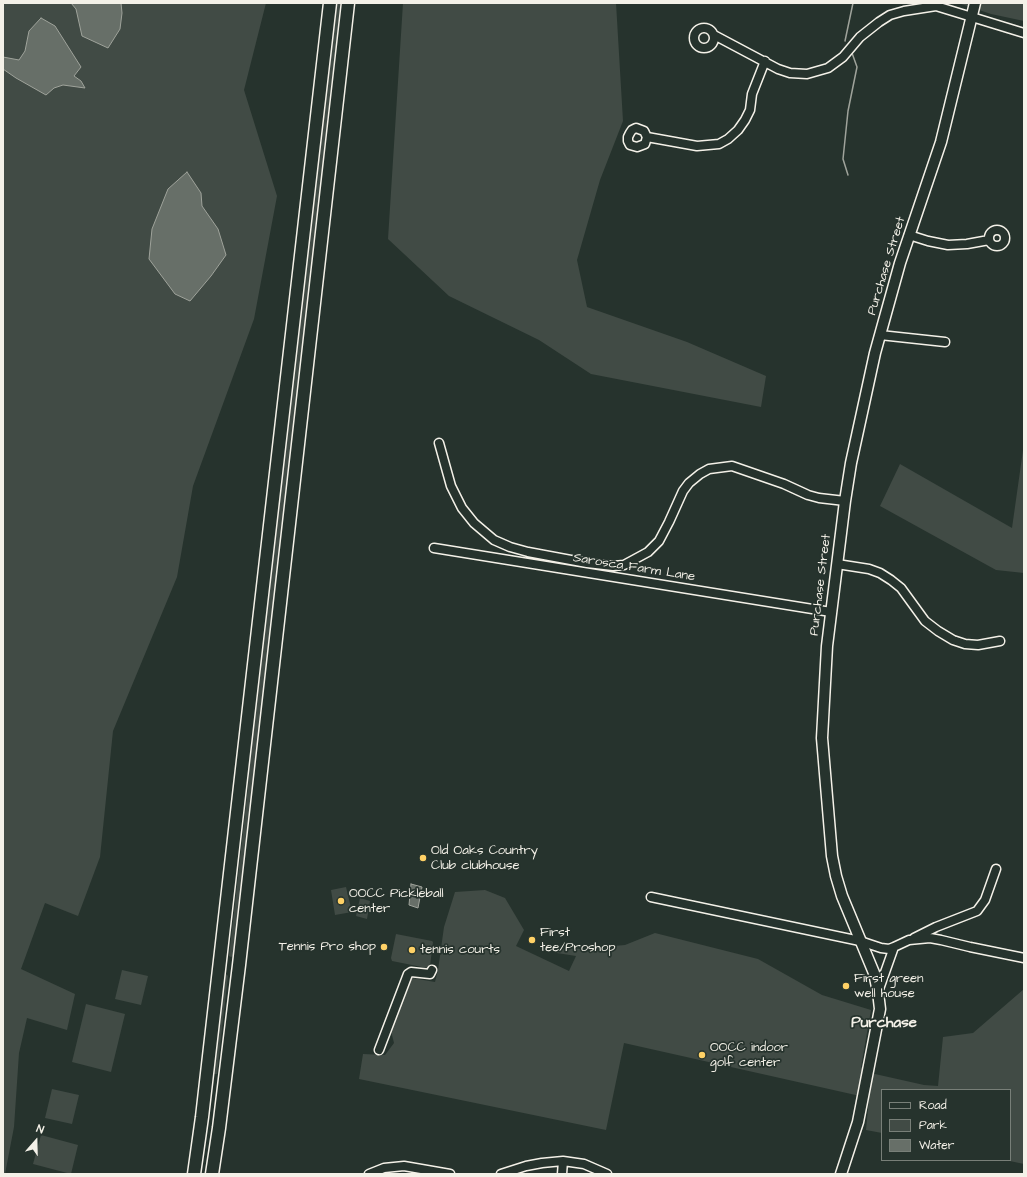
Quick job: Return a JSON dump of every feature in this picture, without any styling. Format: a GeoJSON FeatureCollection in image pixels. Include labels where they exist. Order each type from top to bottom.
{"type":"FeatureCollection","features":[{"type":"Feature","properties":{"kind":"highway"},"geometry":{"type":"LineString","coordinates":[[194,1174],[201,1127],[330,3]]}},
{"type":"Feature","properties":{"kind":"highway"},"geometry":{"type":"LineString","coordinates":[[213,1172],[239,965],[348,3]]}},
{"type":"Feature","properties":{"kind":"main road","name":"Purchase Street"},"geometry":{"type":"LineString","coordinates":[[841,1174],[855,1134],[864,1098],[880,1009],[874,973],[842,896],[836,876],[829,834],[822,738],[827,646],[845,501],[880,335],[909,235],[943,138],[975,3]]}},
{"type":"Feature","properties":{"kind":"street"},"geometry":{"type":"LineString","coordinates":[[714,34],[778,69],[790,73],[807,74],[828,68],[843,57],[860,36],[890,15],[904,11],[936,6],[1024,33]]}},
{"type":"Feature","properties":{"kind":"street"},"geometry":{"type":"LineString","coordinates":[[647,137],[697,146],[719,144],[728,139],[738,130],[750,110],[752,94],[765,61]]}},
{"type":"Feature","properties":{"kind":"street"},"geometry":{"type":"LineString","coordinates":[[909,235],[948,245],[967,244],[989,240]]}},
{"type":"Feature","properties":{"kind":"street"},"geometry":{"type":"LineString","coordinates":[[880,335],[945,342]]}},
{"type":"Feature","properties":{"kind":"street"},"geometry":{"type":"LineString","coordinates":[[439,444],[451,486],[462,508],[474,523],[494,540],[510,547],[528,552],[587,563],[613,566],[624,565],[648,552],[658,541],[669,522],[683,491],[700,474],[709,469],[732,466],[784,484],[813,497],[845,501]]}},
{"type":"Feature","properties":{"kind":"street","name":"Sarosca Farm Lane"},"geometry":{"type":"LineString","coordinates":[[434,548],[831,612]]}},
{"type":"Feature","properties":{"kind":"street"},"geometry":{"type":"LineString","coordinates":[[837,564],[869,569],[880,573],[891,580],[901,588],[925,621],[938,632],[953,640],[965,644],[978,645],[1000,641]]}},
{"type":"Feature","properties":{"kind":"street"},"geometry":{"type":"LineString","coordinates":[[651,897],[860,941],[889,949],[894,948],[936,927],[977,911],[985,900],[996,870]]}},
{"type":"Feature","properties":{"kind":"street"},"geometry":{"type":"LineString","coordinates":[[909,940],[930,938],[1024,958]]}},
{"type":"Feature","properties":{"kind":"street"},"geometry":{"type":"LineString","coordinates":[[878,992],[894,948]]}},
{"type":"Feature","properties":{"kind":"street"},"geometry":{"type":"LineString","coordinates":[[379,1050],[408,974],[411,972],[430,974],[432,970]]}},
{"type":"Feature","properties":{"kind":"street"},"geometry":{"type":"LineString","coordinates":[[562,1174],[563,1161]]}},
{"type":"Feature","properties":{"kind":"street"},"geometry":{"type":"LineString","coordinates":[[501,1174],[526,1166],[563,1161],[584,1164],[607,1174]]}},
{"type":"Feature","properties":{"kind":"street"},"geometry":{"type":"LineString","coordinates":[[369,1174],[384,1168],[404,1166],[450,1174]]}},
{"type":"Feature","properties":{"kind":"green space"},"geometry":{"type":"Polygon","coordinates":[[[3,3],[266,3],[244,90],[277,196],[254,319],[193,486],[177,577],[113,731],[100,857],[78,916],[45,903],[21,969],[75,994],[67,1030],[27,1018],[19,1053],[14,1127],[5,1174],[3,1174],[3,3]]]}},
{"type":"Feature","properties":{"kind":"green space"},"geometry":{"type":"Polygon","coordinates":[[[336,3],[341,3],[324,150],[321,197],[239,910],[233,956],[231,957],[229,956],[248,787],[252,728],[336,3]]]}},
{"type":"Feature","properties":{"kind":"green space"},"geometry":{"type":"Polygon","coordinates":[[[403,3],[616,3],[623,121],[600,180],[577,260],[587,307],[687,342],[766,376],[761,407],[591,374],[539,340],[449,296],[388,239],[403,3]]]}},
{"type":"Feature","properties":{"kind":"green space"},"geometry":{"type":"Polygon","coordinates":[[[958,3],[1024,3],[1024,21],[991,14],[958,3]]]}},
{"type":"Feature","properties":{"kind":"green space"},"geometry":{"type":"Polygon","coordinates":[[[1024,443],[1024,573],[996,570],[880,506],[900,464],[1012,528],[1024,443]]]}},
{"type":"Feature","properties":{"kind":"green space","name":"OOCC Pickleball center"},"geometry":{"type":"Polygon","coordinates":[[[346,887],[352,912],[335,915],[331,890],[346,887]]]}},
{"type":"Feature","properties":{"kind":"green space"},"geometry":{"type":"Polygon","coordinates":[[[485,890],[505,898],[524,930],[516,946],[569,971],[576,956],[557,953],[558,945],[580,949],[625,945],[655,933],[758,959],[822,995],[871,1010],[861,1067],[875,1074],[924,1085],[938,1086],[943,1037],[973,1033],[1024,989],[1024,1164],[1010,1161],[1011,1161],[1011,1089],[881,1089],[881,1133],[866,1130],[869,1098],[624,1043],[606,1130],[359,1079],[363,1054],[385,1055],[394,1043],[391,1031],[412,978],[435,982],[444,927],[455,892],[485,890]]]}},
{"type":"Feature","properties":{"kind":"green space"},"geometry":{"type":"Polygon","coordinates":[[[360,898],[370,901],[367,919],[356,916],[360,898]]]}},
{"type":"Feature","properties":{"kind":"green space","name":"tennis courts"},"geometry":{"type":"Polygon","coordinates":[[[396,934],[432,941],[430,966],[427,968],[392,961],[391,958],[396,934]]]}},
{"type":"Feature","properties":{"kind":"green space"},"geometry":{"type":"Polygon","coordinates":[[[122,970],[148,976],[141,1005],[115,999],[122,970]]]}},
{"type":"Feature","properties":{"kind":"green space"},"geometry":{"type":"Polygon","coordinates":[[[224,974],[228,976],[217,1074],[212,1074],[224,974]]]}},
{"type":"Feature","properties":{"kind":"green space"},"geometry":{"type":"Polygon","coordinates":[[[86,1004],[125,1014],[111,1072],[72,1062],[86,1004]]]}},
{"type":"Feature","properties":{"kind":"green space"},"geometry":{"type":"Polygon","coordinates":[[[52,1089],[79,1095],[72,1124],[45,1118],[52,1089]]]}},
{"type":"Feature","properties":{"kind":"green space"},"geometry":{"type":"Polygon","coordinates":[[[41,1135],[78,1145],[71,1174],[33,1164],[41,1135]]]}},
{"type":"Feature","properties":{"kind":"water"},"geometry":{"type":"Polygon","coordinates":[[[71,3],[121,3],[122,13],[120,29],[108,48],[82,36],[76,9],[71,3]]]}},
{"type":"Feature","properties":{"kind":"water"},"geometry":{"type":"Polygon","coordinates":[[[41,18],[55,26],[81,67],[74,76],[81,81],[85,88],[63,85],[54,88],[46,95],[3,69],[3,57],[19,60],[25,51],[29,31],[41,18]]]}},
{"type":"Feature","properties":{"kind":"water"},"geometry":{"type":"Polygon","coordinates":[[[187,172],[201,193],[202,206],[218,229],[226,255],[190,301],[175,294],[149,259],[152,229],[168,189],[187,172]]]}},
{"type":"Feature","properties":{"kind":"water"},"geometry":{"type":"Polygon","coordinates":[[[411,884],[422,887],[418,908],[409,905],[411,884]]]}},
{"type":"Feature","properties":{"kind":"waterway"},"geometry":{"type":"LineString","coordinates":[[845,41],[853,3]]}},
{"type":"Feature","properties":{"kind":"waterway"},"geometry":{"type":"LineString","coordinates":[[848,175],[843,159],[848,111],[857,67],[852,53]]}},
{"type":"Feature","properties":{"kind":"place","name":"Old Oaks Country Club clubhouse"},"geometry":{"type":"Point","coordinates":[423,858]}},
{"type":"Feature","properties":{"kind":"place","name":"OOCC Pickleball center"},"geometry":{"type":"Point","coordinates":[341,901]}},
{"type":"Feature","properties":{"kind":"place","name":"First tee/Proshop"},"geometry":{"type":"Point","coordinates":[532,940]}},
{"type":"Feature","properties":{"kind":"place","name":"Tennis Pro shop"},"geometry":{"type":"Point","coordinates":[384,947]}},
{"type":"Feature","properties":{"kind":"place","name":"tennis courts"},"geometry":{"type":"Point","coordinates":[412,950]}},
{"type":"Feature","properties":{"kind":"place","name":"First green well house"},"geometry":{"type":"Point","coordinates":[846,986]}},
{"type":"Feature","properties":{"kind":"place","name":"OOCC indoor golf center"},"geometry":{"type":"Point","coordinates":[702,1055]}},
{"type":"Feature","properties":{"kind":"district","name":"Purchase"},"geometry":{"type":"Point","coordinates":[884,1024]}}]}
